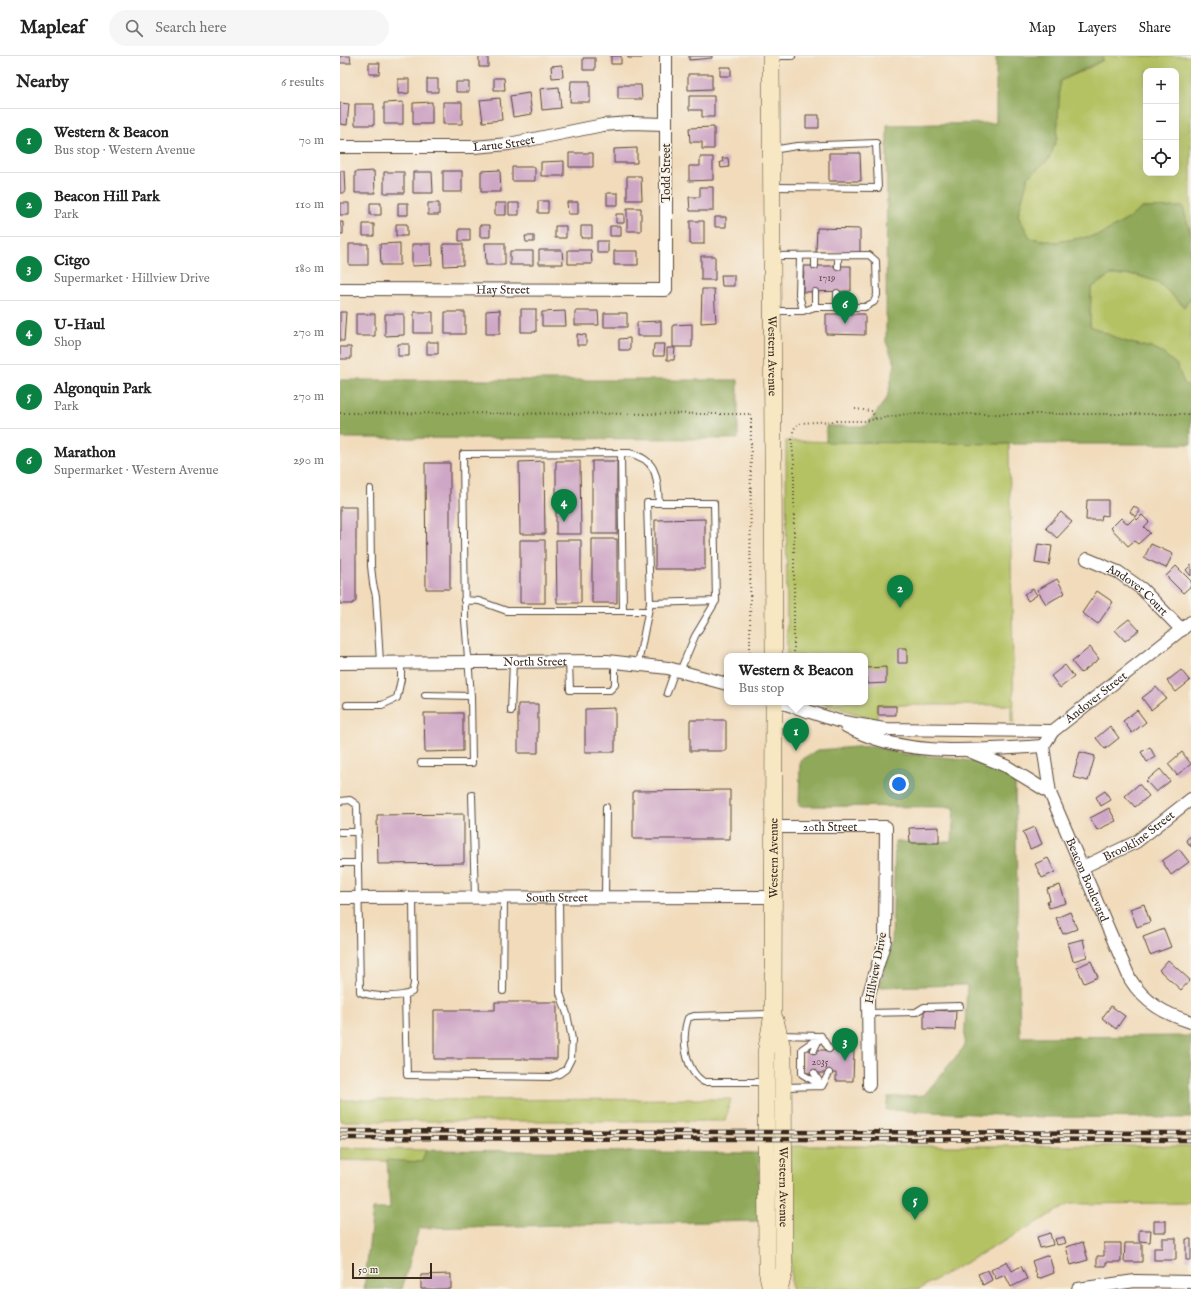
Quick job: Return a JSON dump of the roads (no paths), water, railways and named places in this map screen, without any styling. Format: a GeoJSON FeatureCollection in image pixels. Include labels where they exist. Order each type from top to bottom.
{"type":"FeatureCollection","features":[{"type":"Feature","properties":{"kind":"main road","name":"Western Avenue"},"geometry":{"type":"LineString","coordinates":[[771,56],[774,653]]}},
{"type":"Feature","properties":{"kind":"main road","name":"Western Avenue"},"geometry":{"type":"LineString","coordinates":[[771,1289],[767,1270],[766,1053],[773,1014],[774,705]]}},
{"type":"Feature","properties":{"kind":"main road","name":"Western Avenue"},"geometry":{"type":"LineString","coordinates":[[773,1014],[784,1052],[784,1271],[780,1289]]}},
{"type":"Feature","properties":{"kind":"street","name":"Todd Street"},"geometry":{"type":"LineString","coordinates":[[666,56],[666,290]]}},
{"type":"Feature","properties":{"kind":"street","name":"Larue Street"},"geometry":{"type":"LineString","coordinates":[[340,147],[474,147],[509,144],[603,125],[630,123],[666,124]]}},
{"type":"Feature","properties":{"kind":"street","name":"Hay Street"},"geometry":{"type":"LineString","coordinates":[[340,289],[666,290]]}},
{"type":"Feature","properties":{"kind":"street","name":"Andover Court"},"geometry":{"type":"LineString","coordinates":[[1087,559],[1118,572],[1142,588],[1186,626]]}},
{"type":"Feature","properties":{"kind":"street","name":"Andover Street"},"geometry":{"type":"LineString","coordinates":[[1043,746],[1053,731],[1186,626]]}},
{"type":"Feature","properties":{"kind":"street","name":"North Street"},"geometry":{"type":"LineString","coordinates":[[340,663],[615,661],[678,670],[724,683]]}},
{"type":"Feature","properties":{"kind":"street"},"geometry":{"type":"LineString","coordinates":[[789,705],[838,721],[884,729],[1053,731]]}},
{"type":"Feature","properties":{"kind":"street"},"geometry":{"type":"LineString","coordinates":[[838,721],[863,735],[920,749],[969,751],[1043,746],[1050,793]]}},
{"type":"Feature","properties":{"kind":"street"},"geometry":{"type":"LineString","coordinates":[[969,751],[1006,766],[1050,793]]}},
{"type":"Feature","properties":{"kind":"street","name":"Beacon Boulevard"},"geometry":{"type":"LineString","coordinates":[[1050,793],[1130,979],[1137,991],[1155,1008],[1191,1022]]}},
{"type":"Feature","properties":{"kind":"street","name":"Brookline Street"},"geometry":{"type":"LineString","coordinates":[[1083,868],[1136,842],[1191,799]]}},
{"type":"Feature","properties":{"kind":"street","name":"20th Street"},"geometry":{"type":"LineString","coordinates":[[774,827],[886,827]]}},
{"type":"Feature","properties":{"kind":"street","name":"Hillview Drive"},"geometry":{"type":"LineString","coordinates":[[869,1085],[868,997],[884,941],[886,827]]}},
{"type":"Feature","properties":{"kind":"street","name":"South Street"},"geometry":{"type":"LineString","coordinates":[[340,898],[774,897]]}},
{"type":"Feature","properties":{"kind":"street"},"geometry":{"type":"LineString","coordinates":[[1078,1289],[1135,1281],[1191,1282]]}},
{"type":"Feature","properties":{"kind":"lane"},"geometry":{"type":"LineString","coordinates":[[771,56],[792,56]]}},
{"type":"Feature","properties":{"kind":"lane"},"geometry":{"type":"LineString","coordinates":[[772,150],[797,146],[876,143],[878,188],[772,187]]}},
{"type":"Feature","properties":{"kind":"lane"},"geometry":{"type":"LineString","coordinates":[[772,256],[815,257],[869,255],[874,258],[876,262],[877,295],[874,302],[865,307],[815,307],[803,311],[772,311]]}},
{"type":"Feature","properties":{"kind":"lane"},"geometry":{"type":"LineString","coordinates":[[838,256],[838,267]]}},
{"type":"Feature","properties":{"kind":"lane"},"geometry":{"type":"LineString","coordinates":[[800,257],[799,294],[803,311]]}},
{"type":"Feature","properties":{"kind":"lane"},"geometry":{"type":"LineString","coordinates":[[815,257],[815,266]]}},
{"type":"Feature","properties":{"kind":"lane"},"geometry":{"type":"LineString","coordinates":[[815,292],[815,307]]}},
{"type":"Feature","properties":{"kind":"lane"},"geometry":{"type":"LineString","coordinates":[[837,293],[837,307]]}},
{"type":"Feature","properties":{"kind":"lane"},"geometry":{"type":"LineString","coordinates":[[621,453],[623,611]]}},
{"type":"Feature","properties":{"kind":"lane"},"geometry":{"type":"LineString","coordinates":[[421,763],[472,763],[471,696],[464,600],[463,454],[621,453],[639,456],[649,462],[654,469],[658,482],[659,504]]}},
{"type":"Feature","properties":{"kind":"lane"},"geometry":{"type":"LineString","coordinates":[[370,489],[371,566],[376,596],[380,662]]}},
{"type":"Feature","properties":{"kind":"lane"},"geometry":{"type":"LineString","coordinates":[[638,664],[650,602],[647,504],[714,503],[716,601],[695,636],[667,693]]}},
{"type":"Feature","properties":{"kind":"lane"},"geometry":{"type":"LineString","coordinates":[[464,600],[479,601],[507,611],[648,611]]}},
{"type":"Feature","properties":{"kind":"lane"},"geometry":{"type":"LineString","coordinates":[[650,602],[716,601]]}},
{"type":"Feature","properties":{"kind":"lane"},"geometry":{"type":"LineString","coordinates":[[511,712],[513,661]]}},
{"type":"Feature","properties":{"kind":"lane"},"geometry":{"type":"LineString","coordinates":[[569,661],[570,690],[610,690],[615,686],[615,661]]}},
{"type":"Feature","properties":{"kind":"lane"},"geometry":{"type":"LineString","coordinates":[[347,705],[382,705],[397,698],[401,679],[401,662]]}},
{"type":"Feature","properties":{"kind":"lane"},"geometry":{"type":"LineString","coordinates":[[425,695],[471,696]]}},
{"type":"Feature","properties":{"kind":"lane"},"geometry":{"type":"LineString","coordinates":[[472,795],[475,898]]}},
{"type":"Feature","properties":{"kind":"lane"},"geometry":{"type":"LineString","coordinates":[[340,801],[350,800],[357,805],[359,898],[358,986],[360,992],[366,995],[405,996],[412,992],[414,984],[413,898]]}},
{"type":"Feature","properties":{"kind":"lane"},"geometry":{"type":"LineString","coordinates":[[605,897],[606,807]]}},
{"type":"Feature","properties":{"kind":"lane"},"geometry":{"type":"LineString","coordinates":[[340,832],[358,832]]}},
{"type":"Feature","properties":{"kind":"lane"},"geometry":{"type":"LineString","coordinates":[[340,863],[358,862]]}},
{"type":"Feature","properties":{"kind":"lane"},"geometry":{"type":"LineString","coordinates":[[503,991],[504,897]]}},
{"type":"Feature","properties":{"kind":"lane"},"geometry":{"type":"LineString","coordinates":[[405,996],[407,1075],[550,1077],[559,1074],[566,1069],[571,1059],[572,1039],[568,1014],[560,993],[559,897]]}},
{"type":"Feature","properties":{"kind":"lane"},"geometry":{"type":"LineString","coordinates":[[868,1013],[916,1012],[924,1007],[960,1006]]}},
{"type":"Feature","properties":{"kind":"lane"},"geometry":{"type":"LineString","coordinates":[[766,1082],[704,1082],[696,1078],[686,1055],[686,1024],[688,1018],[694,1016],[773,1014]]}},
{"type":"Feature","properties":{"kind":"lane"},"geometry":{"type":"LineString","coordinates":[[779,1035],[821,1036]]}},
{"type":"Feature","properties":{"kind":"lane"},"geometry":{"type":"LineString","coordinates":[[821,1036],[829,1049]]}},
{"type":"Feature","properties":{"kind":"lane"},"geometry":{"type":"LineString","coordinates":[[814,1050],[821,1036]]}},
{"type":"Feature","properties":{"kind":"lane"},"geometry":{"type":"LineString","coordinates":[[821,1036],[802,1050],[802,1074],[822,1086]]}},
{"type":"Feature","properties":{"kind":"lane"},"geometry":{"type":"LineString","coordinates":[[814,1073],[822,1086]]}},
{"type":"Feature","properties":{"kind":"lane"},"geometry":{"type":"LineString","coordinates":[[822,1086],[829,1073]]}},
{"type":"Feature","properties":{"kind":"lane"},"geometry":{"type":"LineString","coordinates":[[784,1087],[822,1086]]}},
{"type":"Feature","properties":{"kind":"railway"},"geometry":{"type":"LineString","coordinates":[[340,1131],[1191,1133]]}},
{"type":"Feature","properties":{"kind":"railway"},"geometry":{"type":"LineString","coordinates":[[340,1138],[1191,1140]]}},
{"type":"Feature","properties":{"kind":"place","name":"Marathon"},"geometry":{"type":"Point","coordinates":[845,324]}},
{"type":"Feature","properties":{"kind":"place","name":"U-Haul"},"geometry":{"type":"Point","coordinates":[564,522]}},
{"type":"Feature","properties":{"kind":"place","name":"Beacon Hill Park"},"geometry":{"type":"Point","coordinates":[900,608]}},
{"type":"Feature","properties":{"kind":"place","name":"Western & Beacon"},"geometry":{"type":"Point","coordinates":[796,751]}},
{"type":"Feature","properties":{"kind":"place","name":"Citgo"},"geometry":{"type":"Point","coordinates":[845,1061]}},
{"type":"Feature","properties":{"kind":"place","name":"Algonquin Park"},"geometry":{"type":"Point","coordinates":[915,1220]}}]}
